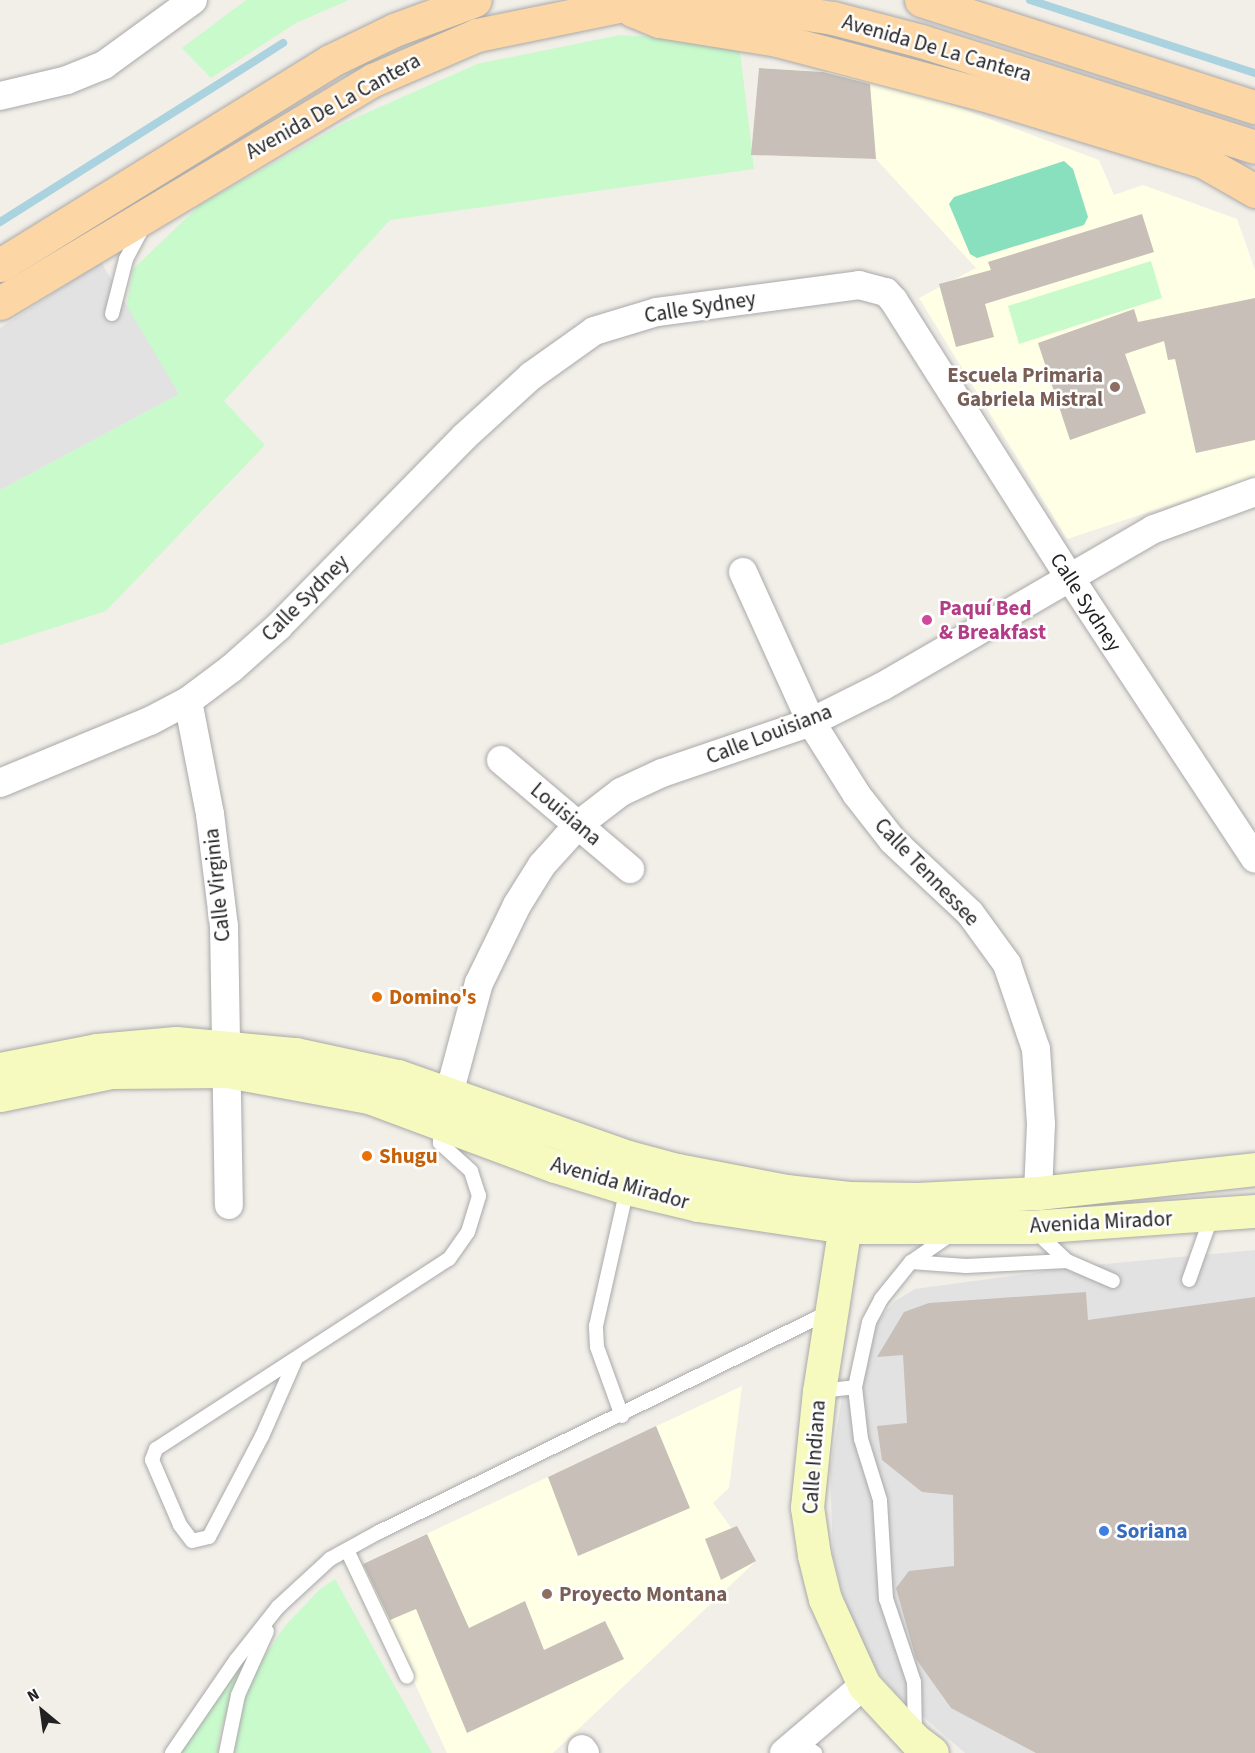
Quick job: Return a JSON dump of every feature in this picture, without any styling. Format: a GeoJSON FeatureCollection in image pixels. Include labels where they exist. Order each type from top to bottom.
{"type":"FeatureCollection","features":[{"type":"Feature","properties":{"kind":"main road"},"geometry":{"type":"LineString","coordinates":[[330,61],[411,0]]}},
{"type":"Feature","properties":{"kind":"main road","name":"Avenida De La Cantera"},"geometry":{"type":"LineString","coordinates":[[2,263],[330,61],[394,30],[475,0]]}},
{"type":"Feature","properties":{"kind":"main road","name":"Avenida De La Cantera"},"geometry":{"type":"LineString","coordinates":[[921,0],[1255,106]]}},
{"type":"Feature","properties":{"kind":"main road","name":"Avenida De La Cantera"},"geometry":{"type":"LineString","coordinates":[[0,303],[313,113],[439,49],[516,25],[622,5],[698,2],[763,7],[833,18],[921,41],[1255,147]]}},
{"type":"Feature","properties":{"kind":"main road"},"geometry":{"type":"LineString","coordinates":[[622,5],[659,21],[814,49],[1074,121],[1204,162],[1255,191]]}},
{"type":"Feature","properties":{"kind":"main road","name":"Avenida Mirador"},"geometry":{"type":"LineString","coordinates":[[0,1069],[108,1048],[176,1043],[226,1058]]}},
{"type":"Feature","properties":{"kind":"main road","name":"Avenida Mirador"},"geometry":{"type":"LineString","coordinates":[[0,1095],[111,1072],[226,1058],[341,1062],[446,1108],[555,1166],[627,1188],[698,1205],[847,1212],[963,1227],[1030,1227],[1255,1211]]}},
{"type":"Feature","properties":{"kind":"main road","name":"Avenida Mirador"},"geometry":{"type":"LineString","coordinates":[[446,1108],[676,1170],[786,1191],[847,1212],[917,1199],[1038,1193],[1255,1169]]}},
{"type":"Feature","properties":{"kind":"main road","name":"Calle Indiana"},"geometry":{"type":"LineString","coordinates":[[847,1212],[819,1391],[807,1507],[814,1556],[825,1599],[864,1685],[918,1749]]}},
{"type":"Feature","properties":{"kind":"street"},"geometry":{"type":"LineString","coordinates":[[0,96],[67,80],[104,65],[193,0]]}},
{"type":"Feature","properties":{"kind":"street","name":"Calle Sydney"},"geometry":{"type":"LineString","coordinates":[[0,783],[115,738],[188,700],[278,627],[464,437],[561,352],[622,320],[824,287],[874,287],[894,301],[1070,578],[1255,859]]}},
{"type":"Feature","properties":{"kind":"street","name":"Calle Louisiana"},"geometry":{"type":"LineString","coordinates":[[446,1108],[479,983],[524,895],[543,865],[578,825],[621,792],[662,773],[811,722],[883,686],[1154,529],[1255,492]]}},
{"type":"Feature","properties":{"kind":"street","name":"Calle Tennessee"},"geometry":{"type":"LineString","coordinates":[[743,572],[811,722],[857,795],[893,841],[970,913],[1007,964],[1036,1049],[1041,1124],[1038,1193]]}},
{"type":"Feature","properties":{"kind":"street","name":"Calle Virginia"},"geometry":{"type":"LineString","coordinates":[[188,700],[219,873],[230,1205]]}},
{"type":"Feature","properties":{"kind":"street","name":"Louisiana"},"geometry":{"type":"LineString","coordinates":[[501,760],[630,869]]}},
{"type":"Feature","properties":{"kind":"street"},"geometry":{"type":"LineString","coordinates":[[799,1749],[864,1685]]}},
{"type":"Feature","properties":{"kind":"lane"},"geometry":{"type":"LineString","coordinates":[[112,314],[134,240],[155,210]]}},
{"type":"Feature","properties":{"kind":"lane"},"geometry":{"type":"LineString","coordinates":[[295,1361],[262,1436],[209,1537],[192,1541],[180,1525],[152,1460],[156,1449],[424,1279],[449,1259],[468,1232],[479,1196],[477,1183],[471,1171],[440,1143],[446,1108]]}},
{"type":"Feature","properties":{"kind":"lane"},"geometry":{"type":"LineString","coordinates":[[622,1416],[597,1347],[597,1326],[627,1188]]}},
{"type":"Feature","properties":{"kind":"lane"},"geometry":{"type":"LineString","coordinates":[[1189,1280],[1212,1215]]}},
{"type":"Feature","properties":{"kind":"lane"},"geometry":{"type":"LineString","coordinates":[[918,1749],[916,1698],[886,1599],[880,1500],[861,1439],[855,1387],[869,1322],[894,1279],[911,1262],[963,1227]]}},
{"type":"Feature","properties":{"kind":"lane"},"geometry":{"type":"LineString","coordinates":[[1030,1227],[1067,1261],[1113,1281]]}},
{"type":"Feature","properties":{"kind":"lane"},"geometry":{"type":"LineString","coordinates":[[911,1262],[966,1266],[1067,1261]]}},
{"type":"Feature","properties":{"kind":"lane"},"geometry":{"type":"LineString","coordinates":[[172,1753],[278,1607],[330,1559],[833,1310]]}},
{"type":"Feature","properties":{"kind":"lane"},"geometry":{"type":"LineString","coordinates":[[819,1391],[855,1387]]}},
{"type":"Feature","properties":{"kind":"lane"},"geometry":{"type":"LineString","coordinates":[[347,1550],[407,1677]]}},
{"type":"Feature","properties":{"kind":"lane"},"geometry":{"type":"LineString","coordinates":[[226,1753],[238,1695],[278,1607]]}},
{"type":"Feature","properties":{"kind":"shaded area","name":"Escuela Primaria Gabriela Mistral"},"geometry":{"type":"Polygon","coordinates":[[[759,68],[869,74],[1099,160],[1114,195],[1143,185],[1237,219],[1255,270],[1255,477],[1067,539],[919,298],[976,268],[876,159],[751,155],[759,68]]]}},
{"type":"Feature","properties":{"kind":"shaded area"},"geometry":{"type":"Polygon","coordinates":[[[101,262],[179,394],[0,490],[0,328],[101,262]]]}},
{"type":"Feature","properties":{"kind":"shaded area","name":"Soriana"},"geometry":{"type":"Polygon","coordinates":[[[1255,1250],[1255,1753],[965,1753],[897,1694],[873,1667],[849,1617],[833,1556],[830,1469],[844,1386],[867,1333],[895,1301],[915,1289],[1083,1266],[1255,1250]]]}},
{"type":"Feature","properties":{"kind":"shaded area","name":"Proyecto Montana"},"geometry":{"type":"Polygon","coordinates":[[[742,1386],[729,1488],[713,1503],[756,1561],[553,1753],[447,1753],[360,1565],[742,1386]]]}},
{"type":"Feature","properties":{"kind":"green space"},"geometry":{"type":"Polygon","coordinates":[[[246,0],[349,0],[296,23],[211,78],[182,48],[246,0]]]}},
{"type":"Feature","properties":{"kind":"green space"},"geometry":{"type":"Polygon","coordinates":[[[620,35],[739,42],[754,169],[390,220],[224,401],[265,445],[106,611],[0,645],[0,490],[179,394],[126,309],[133,269],[201,204],[346,122],[477,64],[620,35]]]}},
{"type":"Feature","properties":{"kind":"green space"},"geometry":{"type":"Polygon","coordinates":[[[1064,161],[1073,169],[1088,217],[1084,225],[977,258],[970,254],[949,204],[954,197],[1064,161]]]}},
{"type":"Feature","properties":{"kind":"green space"},"geometry":{"type":"Polygon","coordinates":[[[1151,261],[1162,298],[1019,344],[1008,306],[1151,261]]]}},
{"type":"Feature","properties":{"kind":"green space"},"geometry":{"type":"Polygon","coordinates":[[[335,1579],[432,1753],[234,1753],[244,1696],[260,1663],[285,1626],[319,1590],[335,1579]]]}},
{"type":"Feature","properties":{"kind":"green space"},"geometry":{"type":"Polygon","coordinates":[[[270,1613],[239,1673],[219,1736],[218,1753],[170,1753],[211,1684],[270,1613]]]}},
{"type":"Feature","properties":{"kind":"building"},"geometry":{"type":"Polygon","coordinates":[[[759,68],[823,72],[870,84],[876,159],[751,155],[759,68]]]}},
{"type":"Feature","properties":{"kind":"building"},"geometry":{"type":"Polygon","coordinates":[[[1142,214],[1154,252],[985,304],[994,337],[956,347],[939,284],[991,270],[988,262],[1142,214]]]}},
{"type":"Feature","properties":{"kind":"building"},"geometry":{"type":"Polygon","coordinates":[[[1255,298],[1255,440],[1196,453],[1175,359],[1168,360],[1164,341],[1125,354],[1146,413],[1070,440],[1038,343],[1134,309],[1138,322],[1255,298]]]}},
{"type":"Feature","properties":{"kind":"building","name":"Soriana"},"geometry":{"type":"Polygon","coordinates":[[[1086,1292],[1088,1320],[1255,1297],[1255,1753],[1036,1753],[951,1708],[916,1659],[896,1588],[909,1571],[954,1566],[953,1495],[922,1492],[882,1460],[877,1426],[907,1423],[903,1355],[877,1357],[904,1312],[929,1303],[1086,1292]]]}},
{"type":"Feature","properties":{"kind":"building"},"geometry":{"type":"Polygon","coordinates":[[[656,1426],[690,1508],[578,1556],[548,1477],[656,1426]]]}},
{"type":"Feature","properties":{"kind":"building"},"geometry":{"type":"Polygon","coordinates":[[[737,1526],[756,1561],[721,1580],[705,1539],[737,1526]]]}},
{"type":"Feature","properties":{"kind":"building"},"geometry":{"type":"Polygon","coordinates":[[[427,1534],[469,1628],[525,1601],[544,1650],[605,1621],[624,1659],[467,1733],[416,1609],[390,1620],[363,1564],[427,1534]]]}},
{"type":"Feature","properties":{"kind":"waterway"},"geometry":{"type":"LineString","coordinates":[[1030,0],[1255,73]]}},
{"type":"Feature","properties":{"kind":"waterway"},"geometry":{"type":"LineString","coordinates":[[0,222],[283,43]]}},
{"type":"Feature","properties":{"kind":"place","name":"Escuela Primaria Gabriela Mistral"},"geometry":{"type":"Point","coordinates":[1115,387]}},
{"type":"Feature","properties":{"kind":"place","name":"Paquí Bed & Breakfast"},"geometry":{"type":"Point","coordinates":[927,620]}},
{"type":"Feature","properties":{"kind":"place","name":"Domino's"},"geometry":{"type":"Point","coordinates":[377,997]}},
{"type":"Feature","properties":{"kind":"place","name":"Shugu"},"geometry":{"type":"Point","coordinates":[367,1156]}},
{"type":"Feature","properties":{"kind":"place","name":"Soriana"},"geometry":{"type":"Point","coordinates":[1104,1531]}},
{"type":"Feature","properties":{"kind":"place","name":"Proyecto Montana"},"geometry":{"type":"Point","coordinates":[547,1594]}}]}
